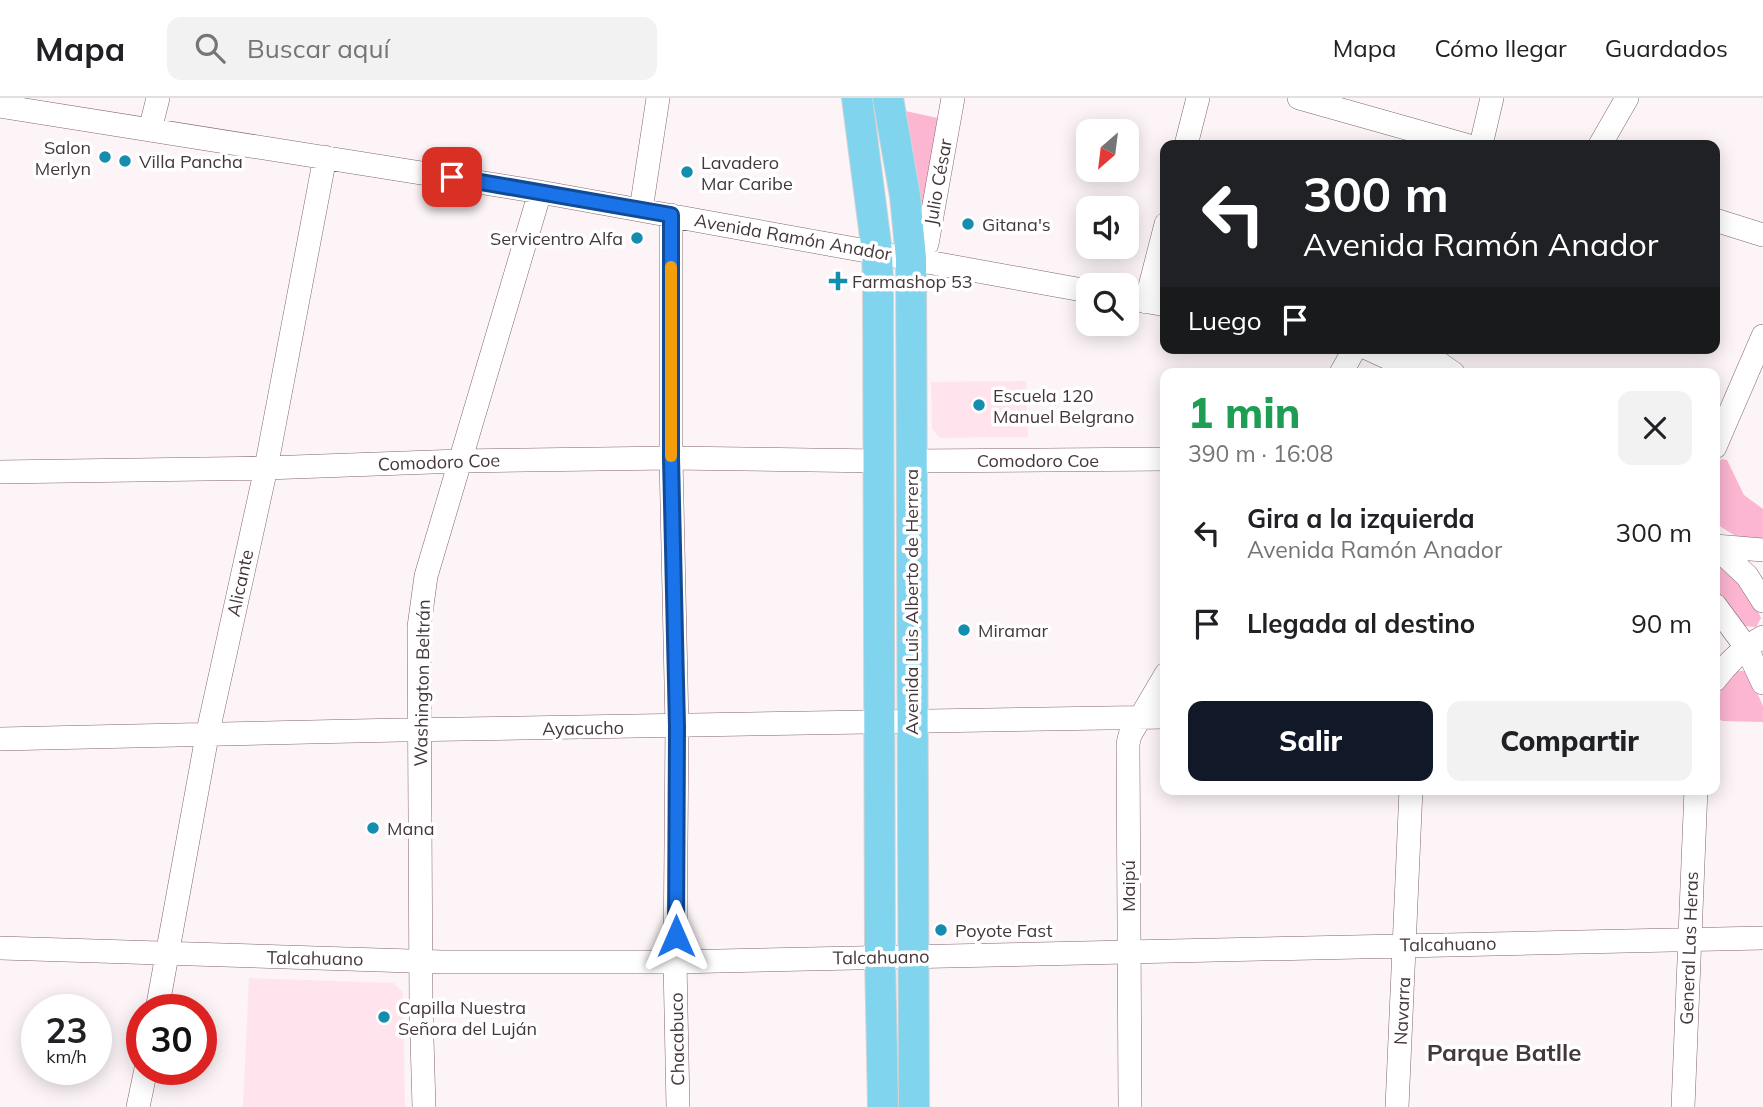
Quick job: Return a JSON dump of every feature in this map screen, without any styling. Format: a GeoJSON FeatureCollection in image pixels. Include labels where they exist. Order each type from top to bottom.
{"type":"FeatureCollection","features":[{"type":"Feature","properties":{"kind":"main road","name":"Avenida Luis Alberto de Herrera"},"geometry":{"type":"LineString","coordinates":[[857,98],[877,253],[883,1107]]}},
{"type":"Feature","properties":{"kind":"main road","name":"Avenida Luis Alberto de Herrera"},"geometry":{"type":"LineString","coordinates":[[887,98],[905,196],[911,258],[914,1107]]}},
{"type":"Feature","properties":{"kind":"street"},"geometry":{"type":"LineString","coordinates":[[150,130],[158,98]]}},
{"type":"Feature","properties":{"kind":"street"},"geometry":{"type":"LineString","coordinates":[[641,210],[658,98]]}},
{"type":"Feature","properties":{"kind":"street","name":"Julio César"},"geometry":{"type":"LineString","coordinates":[[911,258],[927,244],[953,98]]}},
{"type":"Feature","properties":{"kind":"street"},"geometry":{"type":"LineString","coordinates":[[1187,140],[1198,98]]}},
{"type":"Feature","properties":{"kind":"street"},"geometry":{"type":"LineString","coordinates":[[1299,98],[1448,140]]}},
{"type":"Feature","properties":{"kind":"street"},"geometry":{"type":"LineString","coordinates":[[1482,140],[1492,98]]}},
{"type":"Feature","properties":{"kind":"street"},"geometry":{"type":"LineString","coordinates":[[1603,140],[1627,98]]}},
{"type":"Feature","properties":{"kind":"street","name":"Avenida Ramón Anador"},"geometry":{"type":"LineString","coordinates":[[0,106],[540,192],[1076,289]]}},
{"type":"Feature","properties":{"kind":"street","name":"Alicante"},"geometry":{"type":"LineString","coordinates":[[160,994],[207,736],[266,468],[325,157]]}},
{"type":"Feature","properties":{"kind":"street","name":"Washington Beltrán"},"geometry":{"type":"LineString","coordinates":[[424,1107],[421,961],[421,601],[426,576],[540,192]]}},
{"type":"Feature","properties":{"kind":"street","name":"Chacabuco"},"geometry":{"type":"LineString","coordinates":[[671,215],[678,1107]]}},
{"type":"Feature","properties":{"kind":"street"},"geometry":{"type":"LineString","coordinates":[[1720,222],[1763,235]]}},
{"type":"Feature","properties":{"kind":"street"},"geometry":{"type":"LineString","coordinates":[[1146,302],[1160,247]]}},
{"type":"Feature","properties":{"kind":"street"},"geometry":{"type":"LineString","coordinates":[[1720,435],[1763,336]]}},
{"type":"Feature","properties":{"kind":"street"},"geometry":{"type":"LineString","coordinates":[[1392,354],[1430,363]]}},
{"type":"Feature","properties":{"kind":"street","name":"Comodoro Coe"},"geometry":{"type":"LineString","coordinates":[[0,472],[671,458],[878,461]]}},
{"type":"Feature","properties":{"kind":"street","name":"Comodoro Coe"},"geometry":{"type":"LineString","coordinates":[[910,460],[1160,459]]}},
{"type":"Feature","properties":{"kind":"street"},"geometry":{"type":"LineString","coordinates":[[1720,546],[1763,550]]}},
{"type":"Feature","properties":{"kind":"street"},"geometry":{"type":"LineString","coordinates":[[1720,551],[1747,576],[1763,601]]}},
{"type":"Feature","properties":{"kind":"street"},"geometry":{"type":"LineString","coordinates":[[1720,610],[1755,642],[1763,683]]}},
{"type":"Feature","properties":{"kind":"street"},"geometry":{"type":"LineString","coordinates":[[1720,673],[1755,642]]}},
{"type":"Feature","properties":{"kind":"street","name":"Maipú"},"geometry":{"type":"LineString","coordinates":[[1130,1107],[1128,744],[1160,684]]}},
{"type":"Feature","properties":{"kind":"street","name":"Ayacucho"},"geometry":{"type":"LineString","coordinates":[[0,739],[1160,717]]}},
{"type":"Feature","properties":{"kind":"street","name":"Navarra"},"geometry":{"type":"LineString","coordinates":[[1397,1107],[1411,795]]}},
{"type":"Feature","properties":{"kind":"street","name":"General Las Heras"},"geometry":{"type":"LineString","coordinates":[[1683,1107],[1696,795]]}},
{"type":"Feature","properties":{"kind":"street","name":"Talcahuano"},"geometry":{"type":"LineString","coordinates":[[0,948],[421,961],[676,962],[1763,938]]}},
{"type":"Feature","properties":{"kind":"street"},"geometry":{"type":"LineString","coordinates":[[138,1107],[143,1085]]}},
{"type":"Feature","properties":{"kind":"shaded area"},"geometry":{"type":"Polygon","coordinates":[[[901,110],[942,119],[923,201],[922,233],[901,110]]]}},
{"type":"Feature","properties":{"kind":"shaded area","name":"Escuela 120 Manuel Belgrano"},"geometry":{"type":"Polygon","coordinates":[[[1026,381],[1028,437],[940,438],[932,429],[931,382],[1026,381]]]}},
{"type":"Feature","properties":{"kind":"shaded area"},"geometry":{"type":"Polygon","coordinates":[[[1721,459],[1727,460],[1744,495],[1763,509],[1763,539],[1739,538],[1720,526],[1721,459]]]}},
{"type":"Feature","properties":{"kind":"shaded area"},"geometry":{"type":"Polygon","coordinates":[[[1720,567],[1740,584],[1754,603],[1761,618],[1756,627],[1744,626],[1720,598],[1720,567]]]}},
{"type":"Feature","properties":{"kind":"shaded area"},"geometry":{"type":"Polygon","coordinates":[[[1737,671],[1746,671],[1749,674],[1763,706],[1763,722],[1720,719],[1720,693],[1737,671]]]}},
{"type":"Feature","properties":{"kind":"shaded area"},"geometry":{"type":"Polygon","coordinates":[[[249,978],[394,983],[403,992],[405,1107],[243,1107],[249,978]]]}},
{"type":"Feature","properties":{"kind":"slow traffic"},"geometry":{"type":"LineString","coordinates":[[671,267],[671,456]]}},
{"type":"Feature","properties":{"kind":"place","name":"Salon Merlyn"},"geometry":{"type":"Point","coordinates":[105,157]}},
{"type":"Feature","properties":{"kind":"place","name":"Villa Pancha"},"geometry":{"type":"Point","coordinates":[125,161]}},
{"type":"Feature","properties":{"kind":"place","name":"Lavadero Mar Caribe"},"geometry":{"type":"Point","coordinates":[687,172]}},
{"type":"Feature","properties":{"kind":"place","name":"Gitana's"},"geometry":{"type":"Point","coordinates":[968,224]}},
{"type":"Feature","properties":{"kind":"place","name":"Servicentro Alfa"},"geometry":{"type":"Point","coordinates":[637,238]}},
{"type":"Feature","properties":{"kind":"place","name":"Farmashop 53"},"geometry":{"type":"Point","coordinates":[838,281]}},
{"type":"Feature","properties":{"kind":"place","name":"Escuela 120 Manuel Belgrano"},"geometry":{"type":"Point","coordinates":[979,405]}},
{"type":"Feature","properties":{"kind":"place","name":"Miramar"},"geometry":{"type":"Point","coordinates":[964,630]}},
{"type":"Feature","properties":{"kind":"place","name":"Mana"},"geometry":{"type":"Point","coordinates":[373,828]}},
{"type":"Feature","properties":{"kind":"place","name":"Poyote Fast"},"geometry":{"type":"Point","coordinates":[941,930]}},
{"type":"Feature","properties":{"kind":"place","name":"Capilla Nuestra Señora del Luján"},"geometry":{"type":"Point","coordinates":[384,1017]}},
{"type":"Feature","properties":{"kind":"district","name":"Parque Batlle"},"geometry":{"type":"Point","coordinates":[1504,1052]}},
{"type":"Feature","properties":{"kind":"route"},"geometry":{"type":"LineString","coordinates":[[452,177],[671,215],[671,458],[677,727],[676,936]]}}]}
